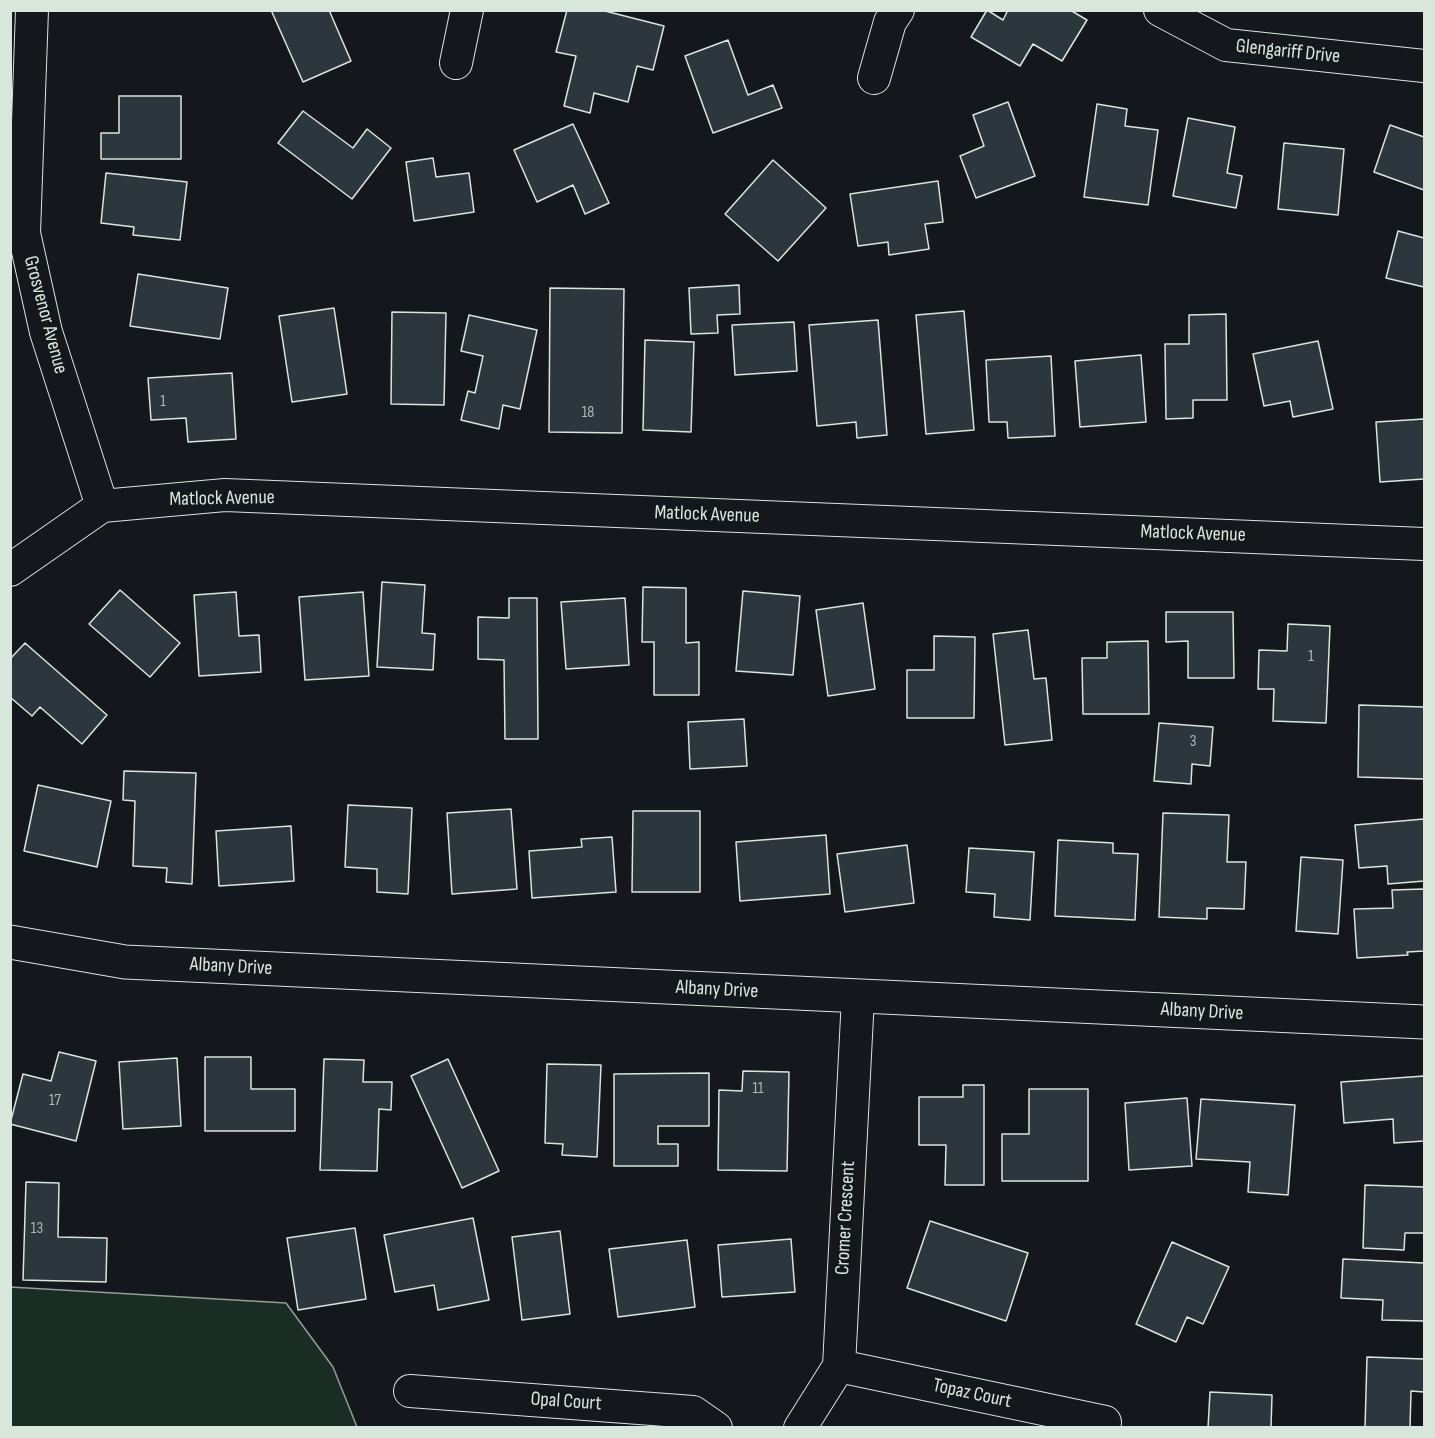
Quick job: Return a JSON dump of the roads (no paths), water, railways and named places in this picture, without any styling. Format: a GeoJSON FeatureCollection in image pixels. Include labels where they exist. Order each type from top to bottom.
{"type":"FeatureCollection","features":[{"type":"Feature","properties":{"kind":"street","name":"Grosvenor Avenue"},"geometry":{"type":"LineString","coordinates":[[32,10],[24,233],[46,332],[102,506]]}},
{"type":"Feature","properties":{"kind":"street"},"geometry":{"type":"LineString","coordinates":[[456,63],[466,10]]}},
{"type":"Feature","properties":{"kind":"street"},"geometry":{"type":"LineString","coordinates":[[874,78],[890,22],[898,10]]}},
{"type":"Feature","properties":{"kind":"street","name":"Glengariff Drive"},"geometry":{"type":"LineString","coordinates":[[1161,10],[1226,45],[1425,66]]}},
{"type":"Feature","properties":{"kind":"street","name":"Matlock Avenue"},"geometry":{"type":"LineString","coordinates":[[10,570],[102,506],[225,495],[1425,544]]}},
{"type":"Feature","properties":{"kind":"street","name":"Albany Drive"},"geometry":{"type":"LineString","coordinates":[[10,942],[125,962],[1425,1022]]}},
{"type":"Feature","properties":{"kind":"street","name":"Cromer Crescent"},"geometry":{"type":"LineString","coordinates":[[800,1428],[839,1366],[858,997]]}},
{"type":"Feature","properties":{"kind":"street","name":"Topaz Court"},"geometry":{"type":"LineString","coordinates":[[839,1366],[1105,1422]]}},
{"type":"Feature","properties":{"kind":"street","name":"Opal Court"},"geometry":{"type":"LineString","coordinates":[[411,1391],[693,1412],[716,1428]]}}]}
